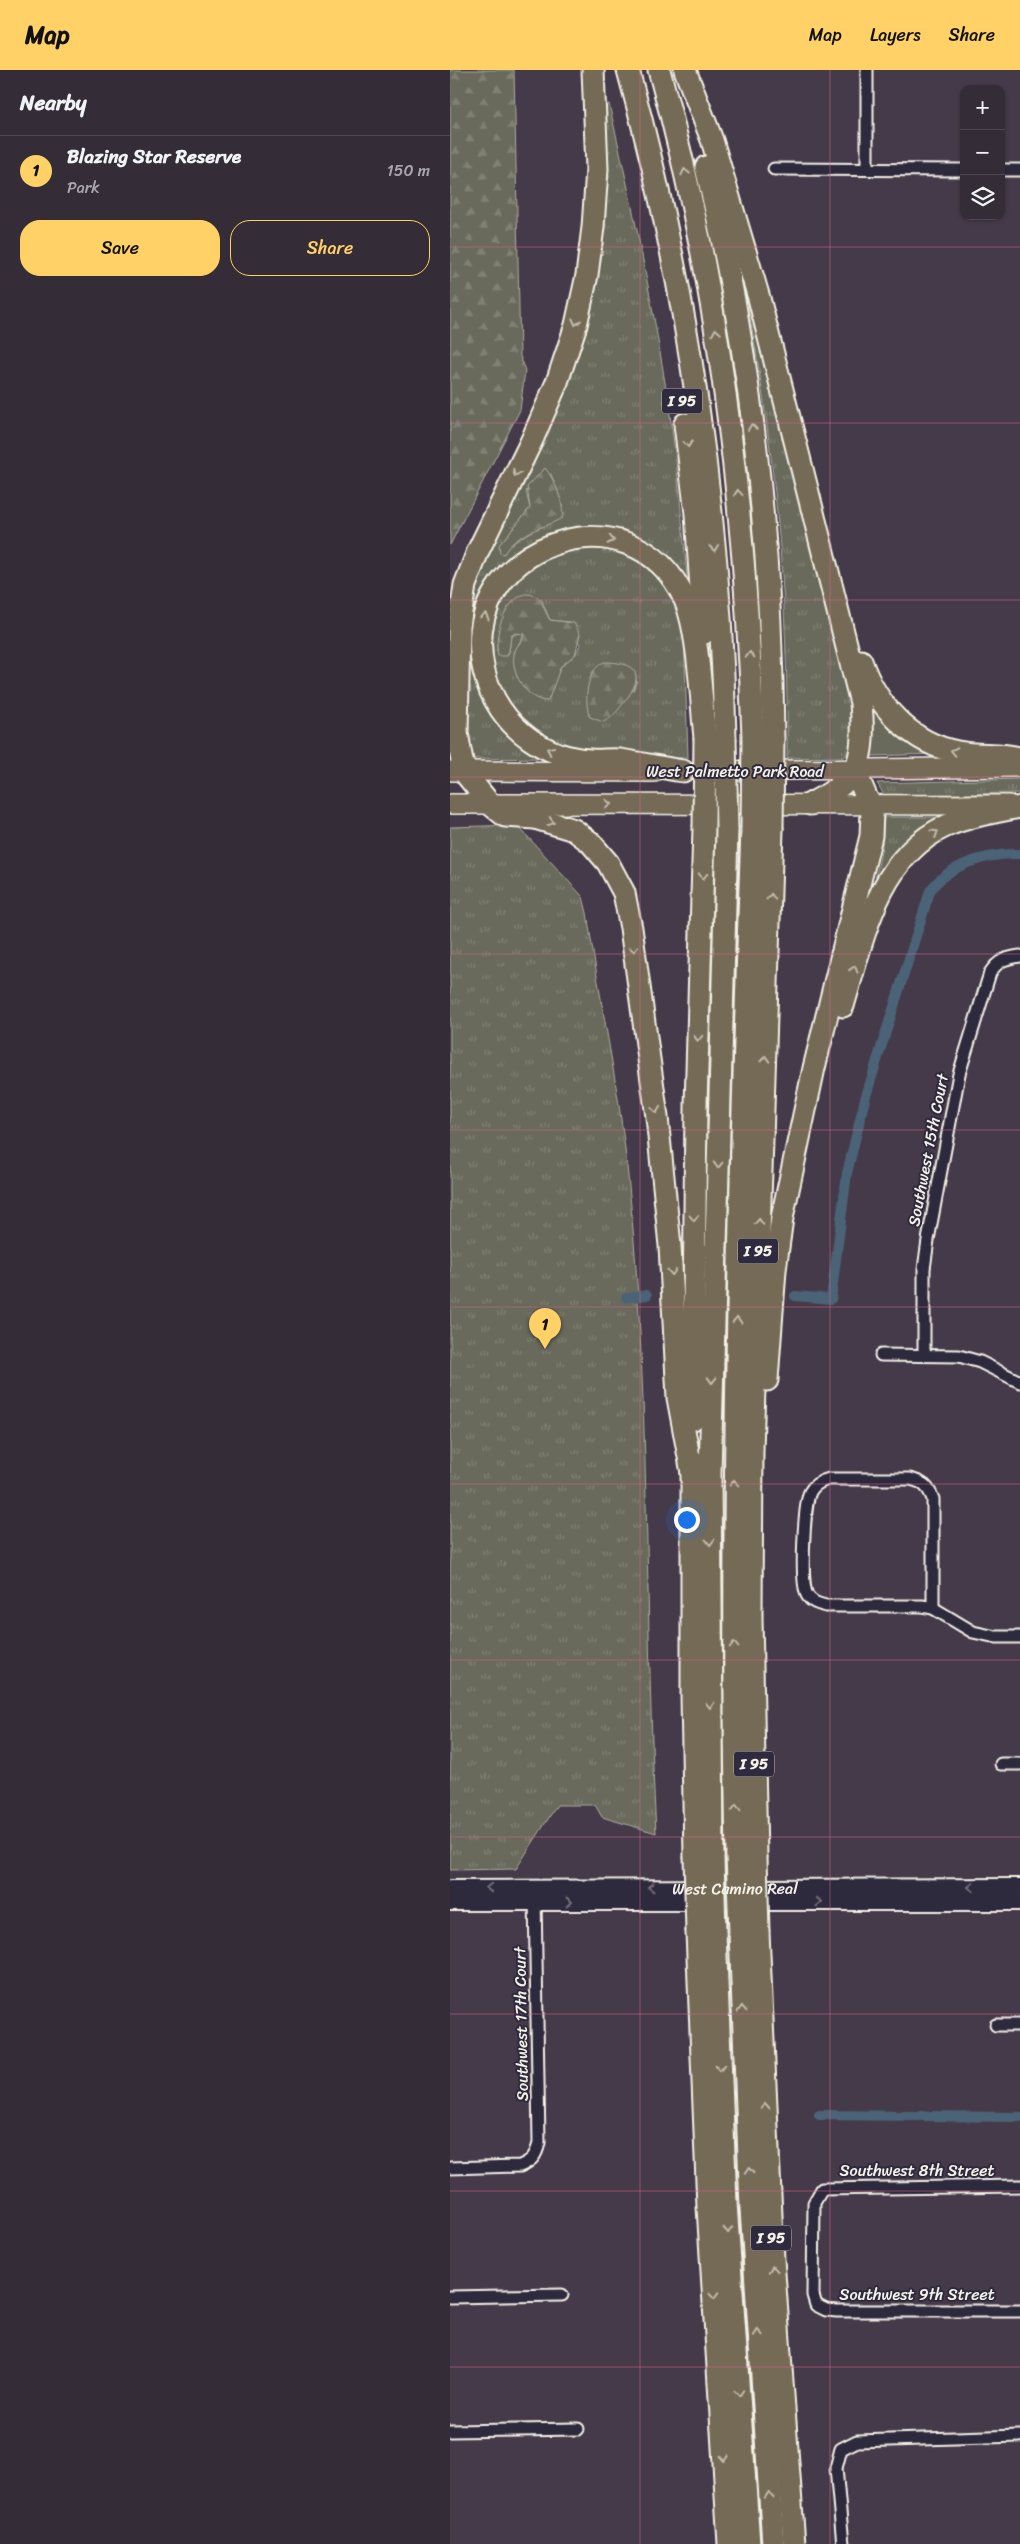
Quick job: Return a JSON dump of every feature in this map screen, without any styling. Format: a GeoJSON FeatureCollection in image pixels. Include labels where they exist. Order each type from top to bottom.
{"type":"FeatureCollection","features":[{"type":"Feature","properties":{"kind":"highway"},"geometry":{"type":"LineString","coordinates":[[450,667],[466,585],[472,566],[545,412],[576,325],[591,251],[595,208],[597,146],[593,70]]}},
{"type":"Feature","properties":{"kind":"highway","name":"I 95"},"geometry":{"type":"LineString","coordinates":[[615,70],[648,209],[672,335],[691,470],[701,588],[707,699],[715,738],[704,827],[696,1105],[692,1474],[692,1696],[704,1856],[708,2207],[729,2544]]}},
{"type":"Feature","properties":{"kind":"highway"},"geometry":{"type":"LineString","coordinates":[[628,70],[664,224],[700,423],[717,570],[724,713],[715,738]]}},
{"type":"Feature","properties":{"kind":"highway"},"geometry":{"type":"LineString","coordinates":[[660,70],[696,225],[728,408],[762,739]]}},
{"type":"Feature","properties":{"kind":"highway"},"geometry":{"type":"LineString","coordinates":[[683,70],[712,140],[759,298],[861,703],[862,737],[855,771],[839,787],[810,804]]}},
{"type":"Feature","properties":{"kind":"highway","name":"I 95"},"geometry":{"type":"LineString","coordinates":[[683,70],[709,179],[741,348],[759,486],[769,615],[762,739],[750,1588],[754,1673],[746,1856],[749,1932],[794,2544]]}},
{"type":"Feature","properties":{"kind":"highway"},"geometry":{"type":"LineString","coordinates":[[816,528],[864,670],[872,687],[889,712],[920,738],[938,746],[957,752],[1002,754],[1020,758]]}},
{"type":"Feature","properties":{"kind":"highway"},"geometry":{"type":"LineString","coordinates":[[683,771],[618,760],[570,757],[539,744],[514,726],[491,693],[482,657],[484,619],[491,599],[502,581],[516,565],[533,552],[554,542],[575,538],[595,537],[616,540],[636,548],[655,560],[672,578],[688,607],[693,628],[715,738],[727,829],[710,1474],[704,1856]]}},
{"type":"Feature","properties":{"kind":"highway"},"geometry":{"type":"LineString","coordinates":[[701,588],[724,713]]}},
{"type":"Feature","properties":{"kind":"highway"},"geometry":{"type":"LineString","coordinates":[[459,626],[456,720],[457,772],[505,816],[535,818],[574,830],[594,846],[608,863],[624,894],[631,928],[657,1118],[670,1246],[678,1398],[692,1474]]}},
{"type":"Feature","properties":{"kind":"highway"},"geometry":{"type":"LineString","coordinates":[[754,1673],[762,1566],[764,1449],[775,1270],[782,1218],[804,1114],[869,850],[873,822],[870,804],[855,771]]}},
{"type":"Feature","properties":{"kind":"highway"},"geometry":{"type":"LineString","coordinates":[[804,1114],[822,1076],[870,919],[890,876],[915,848],[946,827],[977,816],[1020,806]]}},
{"type":"Feature","properties":{"kind":"highway"},"geometry":{"type":"LineString","coordinates":[[746,1856],[734,1638],[735,1402],[762,829]]}},
{"type":"Feature","properties":{"kind":"highway"},"geometry":{"type":"LineString","coordinates":[[706,1932],[749,2544]]}},
{"type":"Feature","properties":{"kind":"highway"},"geometry":{"type":"LineString","coordinates":[[749,1932],[751,2208],[773,2544]]}},
{"type":"Feature","properties":{"kind":"main road","name":"West Palmetto Park Road"},"geometry":{"type":"LineString","coordinates":[[457,772],[855,771],[1020,767]]}},
{"type":"Feature","properties":{"kind":"main road","name":"West Palmetto Park Road"},"geometry":{"type":"LineString","coordinates":[[450,804],[1020,806]]}},
{"type":"Feature","properties":{"kind":"street"},"geometry":{"type":"LineString","coordinates":[[866,169],[867,70]]}},
{"type":"Feature","properties":{"kind":"street"},"geometry":{"type":"LineString","coordinates":[[774,169],[960,170]]}},
{"type":"Feature","properties":{"kind":"street"},"geometry":{"type":"LineString","coordinates":[[1005,170],[1020,170]]}},
{"type":"Feature","properties":{"kind":"street","name":"Southwest 15th Court"},"geometry":{"type":"LineString","coordinates":[[924,1355],[924,1283],[928,1240],[959,1074],[990,972],[996,963],[1001,960],[1020,956]]}},
{"type":"Feature","properties":{"kind":"street"},"geometry":{"type":"LineString","coordinates":[[881,1355],[970,1358],[1020,1382]]}},
{"type":"Feature","properties":{"kind":"street"},"geometry":{"type":"LineString","coordinates":[[933,1608],[933,1499],[929,1489],[921,1482],[910,1479],[829,1479],[818,1482],[811,1490],[808,1500],[803,1555],[803,1586],[808,1596],[816,1604],[826,1606],[922,1606],[933,1608],[973,1632],[996,1637],[1020,1637]]}},
{"type":"Feature","properties":{"kind":"street"},"geometry":{"type":"LineString","coordinates":[[1002,1764],[1020,1764]]}},
{"type":"Feature","properties":{"kind":"street","name":"West Camino Real"},"geometry":{"type":"LineString","coordinates":[[450,1902],[535,1895],[1020,1887]]}},
{"type":"Feature","properties":{"kind":"street","name":"West Camino Real"},"geometry":{"type":"LineString","coordinates":[[450,1889],[535,1895],[1020,1902]]}},
{"type":"Feature","properties":{"kind":"street","name":"Southwest 17th Court"},"geometry":{"type":"LineString","coordinates":[[450,2168],[520,2166],[533,2158],[537,2153],[539,2143],[535,1895]]}},
{"type":"Feature","properties":{"kind":"street"},"geometry":{"type":"LineString","coordinates":[[996,2025],[1020,2025]]}},
{"type":"Feature","properties":{"kind":"street","name":"Southwest 8th Street"},"geometry":{"type":"LineString","coordinates":[[816,2305],[813,2295],[814,2203],[822,2189],[829,2187],[1020,2186]]}},
{"type":"Feature","properties":{"kind":"street"},"geometry":{"type":"LineString","coordinates":[[450,2297],[562,2295]]}},
{"type":"Feature","properties":{"kind":"street","name":"Southwest 9th Street"},"geometry":{"type":"LineString","coordinates":[[816,2305],[826,2310],[837,2311],[1020,2310]]}},
{"type":"Feature","properties":{"kind":"street"},"geometry":{"type":"LineString","coordinates":[[450,2431],[578,2429]]}},
{"type":"Feature","properties":{"kind":"street"},"geometry":{"type":"LineString","coordinates":[[843,2544],[836,2468],[841,2449],[857,2441],[1020,2436]]}},
{"type":"Feature","properties":{"kind":"green space"},"geometry":{"type":"Polygon","coordinates":[[[450,70],[514,70],[520,356],[525,371],[520,410],[450,545],[450,70]]]}},
{"type":"Feature","properties":{"kind":"green space"},"geometry":{"type":"Polygon","coordinates":[[[602,104],[609,104],[642,253],[656,327],[680,494],[688,587],[670,564],[625,538],[520,555],[477,657],[544,758],[474,759],[464,728],[469,597],[568,369],[602,104]],[[551,474],[526,491],[530,508],[504,539],[507,547],[539,526],[563,506],[551,474]]]}},
{"type":"Feature","properties":{"kind":"green space"},"geometry":{"type":"Polygon","coordinates":[[[750,274],[855,721],[851,749],[844,757],[787,758],[787,698],[782,576],[771,455],[763,395],[742,276],[750,274]]]}},
{"type":"Feature","properties":{"kind":"green space"},"geometry":{"type":"Polygon","coordinates":[[[545,468],[558,492],[562,506],[562,518],[522,536],[504,554],[500,553],[499,545],[530,508],[527,487],[545,468]]]}},
{"type":"Feature","properties":{"kind":"green space"},"geometry":{"type":"Polygon","coordinates":[[[612,547],[647,563],[674,599],[684,631],[688,758],[600,757],[547,743],[502,703],[487,638],[506,586],[561,548],[612,547]],[[541,599],[497,644],[497,651],[509,652],[511,636],[521,632],[524,634],[515,651],[550,691],[561,666],[575,655],[580,645],[569,622],[550,620],[541,599]],[[592,672],[587,697],[633,691],[637,680],[592,672]]]}},
{"type":"Feature","properties":{"kind":"green space"},"geometry":{"type":"Polygon","coordinates":[[[525,594],[535,596],[541,602],[550,620],[574,623],[580,634],[575,655],[561,666],[548,701],[540,700],[526,691],[514,667],[516,649],[524,634],[515,633],[511,636],[507,656],[498,656],[497,638],[502,620],[511,604],[525,594]]]}},
{"type":"Feature","properties":{"kind":"green space"},"geometry":{"type":"Polygon","coordinates":[[[604,662],[624,664],[634,671],[636,677],[631,692],[618,711],[603,722],[590,717],[587,694],[590,678],[598,666],[604,662]]]}},
{"type":"Feature","properties":{"kind":"green space"},"geometry":{"type":"Polygon","coordinates":[[[869,695],[937,754],[872,756],[873,735],[869,695]]]}},
{"type":"Feature","properties":{"kind":"green space"},"geometry":{"type":"Polygon","coordinates":[[[1020,779],[1020,793],[884,795],[877,783],[1020,779]]]}},
{"type":"Feature","properties":{"kind":"green space"},"geometry":{"type":"Polygon","coordinates":[[[884,817],[952,817],[873,889],[882,847],[884,817]]]}},
{"type":"Feature","properties":{"kind":"green space"},"geometry":{"type":"Polygon","coordinates":[[[517,825],[583,897],[614,1071],[623,1134],[635,1249],[644,1416],[652,1750],[656,1833],[602,1817],[595,1805],[557,1805],[516,1869],[450,1870],[450,827],[517,825]]]}},
{"type":"Feature","properties":{"kind":"waterway"},"geometry":{"type":"LineString","coordinates":[[795,1296],[831,1299],[847,1173],[865,1099],[930,891],[947,874],[970,862],[995,856],[1020,854]]}},
{"type":"Feature","properties":{"kind":"waterway"},"geometry":{"type":"LineString","coordinates":[[626,1298],[647,1295]]}},
{"type":"Feature","properties":{"kind":"waterway"},"geometry":{"type":"LineString","coordinates":[[819,2115],[1020,2117]]}},
{"type":"Feature","properties":{"kind":"place","name":"Blazing Star Reserve"},"geometry":{"type":"Point","coordinates":[545,1349]}}]}
